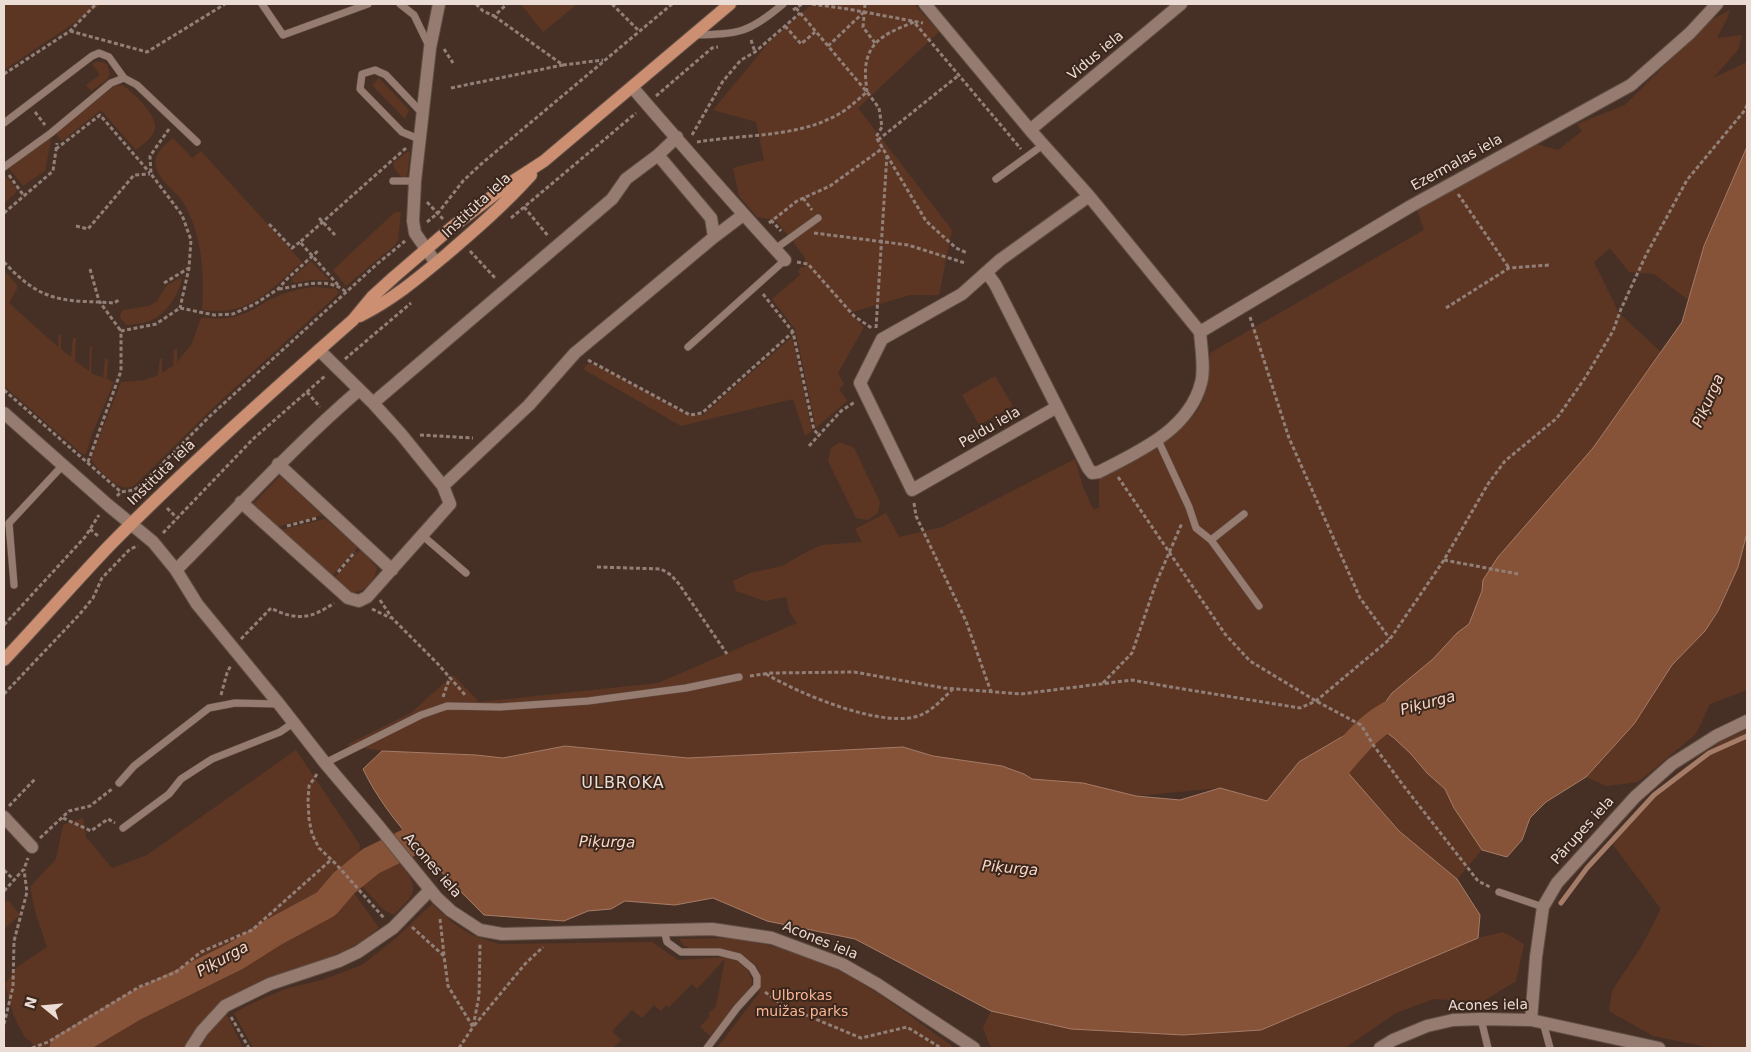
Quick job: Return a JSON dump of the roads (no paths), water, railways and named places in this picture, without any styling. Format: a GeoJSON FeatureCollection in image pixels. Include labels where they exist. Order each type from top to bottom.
{"type":"FeatureCollection","features":[{"type":"Feature","properties":{"kind":"main road","name":"Institūta iela"},"geometry":{"type":"LineString","coordinates":[[353,320],[406,289],[496,211],[544,161],[730,4]]}},
{"type":"Feature","properties":{"kind":"main road","name":"Institūta iela"},"geometry":{"type":"LineString","coordinates":[[4,660],[109,546],[213,445],[353,320],[372,297],[451,228],[507,185],[544,161]]}},
{"type":"Feature","properties":{"kind":"street"},"geometry":{"type":"LineString","coordinates":[[436,263],[415,233],[413,221],[415,142],[422,113],[430,48],[439,4]]}},
{"type":"Feature","properties":{"kind":"street"},"geometry":{"type":"LineString","coordinates":[[925,4],[1030,130],[1088,196],[1200,332],[1202,382],[1190,410],[1158,440],[1099,472],[1092,473],[995,284],[986,272],[1088,196]]}},
{"type":"Feature","properties":{"kind":"street","name":"Vidus iela"},"geometry":{"type":"LineString","coordinates":[[1030,130],[1181,4]]}},
{"type":"Feature","properties":{"kind":"street","name":"Ezermalas iela"},"geometry":{"type":"LineString","coordinates":[[1200,332],[1451,184],[1631,85],[1690,33],[1710,6]]}},
{"type":"Feature","properties":{"kind":"street"},"geometry":{"type":"LineString","coordinates":[[632,87],[743,215],[785,260]]}},
{"type":"Feature","properties":{"kind":"street"},"geometry":{"type":"LineString","coordinates":[[373,403],[612,199],[626,180],[658,155],[680,141]]}},
{"type":"Feature","properties":{"kind":"street"},"geometry":{"type":"LineString","coordinates":[[658,155],[711,218],[714,237]]}},
{"type":"Feature","properties":{"kind":"street"},"geometry":{"type":"LineString","coordinates":[[443,486],[529,405],[575,353],[743,215]]}},
{"type":"Feature","properties":{"kind":"street","name":"Peldu iela"},"geometry":{"type":"LineString","coordinates":[[986,272],[962,294],[879,335],[860,383],[912,490],[1057,407]]}},
{"type":"Feature","properties":{"kind":"street"},"geometry":{"type":"LineString","coordinates":[[241,502],[344,595],[360,601],[367,597],[450,504],[443,486],[401,434],[373,403],[319,350]]}},
{"type":"Feature","properties":{"kind":"street"},"geometry":{"type":"LineString","coordinates":[[176,570],[278,464],[359,390]]}},
{"type":"Feature","properties":{"kind":"street","name":"Acones iela"},"geometry":{"type":"LineString","coordinates":[[4,413],[153,542],[176,570],[198,604],[325,764],[376,823],[433,894],[451,911],[480,930],[502,934],[712,929],[751,933],[772,938],[842,964],[861,974],[974,1048]]}},
{"type":"Feature","properties":{"kind":"street"},"geometry":{"type":"LineString","coordinates":[[278,464],[392,570]]}},
{"type":"Feature","properties":{"kind":"street","name":"Pārupes iela"},"geometry":{"type":"LineString","coordinates":[[1537,1021],[1536,957],[1543,907],[1557,883],[1578,858],[1659,775],[1672,764],[1716,736],[1747,721]]}},
{"type":"Feature","properties":{"kind":"street"},"geometry":{"type":"LineString","coordinates":[[4,817],[32,847]]}},
{"type":"Feature","properties":{"kind":"street"},"geometry":{"type":"LineString","coordinates":[[191,1048],[202,1031],[225,1006],[270,984],[339,962],[368,946],[433,894]]}},
{"type":"Feature","properties":{"kind":"street","name":"Acones iela"},"geometry":{"type":"LineString","coordinates":[[1380,1048],[1393,1040],[1427,1026],[1453,1020],[1481,1019],[1537,1021],[1659,1048]]}},
{"type":"Feature","properties":{"kind":"lane"},"geometry":{"type":"LineString","coordinates":[[262,4],[283,35],[368,4]]}},
{"type":"Feature","properties":{"kind":"lane"},"geometry":{"type":"LineString","coordinates":[[400,4],[414,15],[430,48]]}},
{"type":"Feature","properties":{"kind":"lane"},"geometry":{"type":"LineString","coordinates":[[692,35],[729,34],[751,28],[783,4]]}},
{"type":"Feature","properties":{"kind":"lane"},"geometry":{"type":"LineString","coordinates":[[4,123],[92,56],[99,53],[109,57],[124,78],[137,85],[197,142]]}},
{"type":"Feature","properties":{"kind":"lane"},"geometry":{"type":"LineString","coordinates":[[415,142],[402,132],[360,89],[362,74],[375,70],[386,75],[422,113]]}},
{"type":"Feature","properties":{"kind":"lane"},"geometry":{"type":"LineString","coordinates":[[4,168],[51,133],[110,83],[124,78]]}},
{"type":"Feature","properties":{"kind":"lane"},"geometry":{"type":"LineString","coordinates":[[996,179],[1043,145]]}},
{"type":"Feature","properties":{"kind":"lane"},"geometry":{"type":"LineString","coordinates":[[393,181],[415,181]]}},
{"type":"Feature","properties":{"kind":"lane"},"geometry":{"type":"LineString","coordinates":[[775,249],[818,218]]}},
{"type":"Feature","properties":{"kind":"lane"},"geometry":{"type":"LineString","coordinates":[[688,347],[785,260]]}},
{"type":"Feature","properties":{"kind":"lane"},"geometry":{"type":"LineString","coordinates":[[1158,440],[1189,507],[1196,528],[1211,540],[1259,606]]}},
{"type":"Feature","properties":{"kind":"lane"},"geometry":{"type":"LineString","coordinates":[[14,585],[9,523],[63,465]]}},
{"type":"Feature","properties":{"kind":"lane"},"geometry":{"type":"LineString","coordinates":[[1211,540],[1244,514]]}},
{"type":"Feature","properties":{"kind":"lane"},"geometry":{"type":"LineString","coordinates":[[423,536],[466,573]]}},
{"type":"Feature","properties":{"kind":"lane"},"geometry":{"type":"LineString","coordinates":[[325,764],[421,715],[447,706],[500,707],[588,701],[686,688],[739,677]]}},
{"type":"Feature","properties":{"kind":"lane"},"geometry":{"type":"LineString","coordinates":[[119,783],[134,766],[209,708],[235,703],[279,704]]}},
{"type":"Feature","properties":{"kind":"lane"},"geometry":{"type":"LineString","coordinates":[[123,828],[169,794],[181,779],[212,759],[280,732],[293,723]]}},
{"type":"Feature","properties":{"kind":"lane"},"geometry":{"type":"LineString","coordinates":[[1498,892],[1543,907]]}},
{"type":"Feature","properties":{"kind":"lane"},"geometry":{"type":"LineString","coordinates":[[664,930],[667,942],[681,952],[719,952],[739,957],[752,968],[757,977],[757,986],[737,1008],[707,1048]]}},
{"type":"Feature","properties":{"kind":"lane"},"geometry":{"type":"LineString","coordinates":[[1481,1019],[1488,1048]]}},
{"type":"Feature","properties":{"kind":"lane"},"geometry":{"type":"LineString","coordinates":[[1537,1021],[1550,1048]]}},
{"type":"Feature","properties":{"kind":"water"},"geometry":{"type":"Polygon","coordinates":[[[1747,147],[1747,533],[1738,567],[1718,611],[1705,631],[1672,665],[1634,724],[1586,777],[1546,802],[1530,818],[1522,840],[1507,857],[1482,850],[1454,808],[1445,789],[1394,738],[1379,727],[1375,717],[1392,693],[1433,659],[1457,633],[1469,624],[1482,591],[1483,580],[1498,557],[1593,448],[1682,322],[1704,246],[1747,147]]]}},
{"type":"Feature","properties":{"kind":"water"},"geometry":{"type":"Polygon","coordinates":[[[1351,732],[1364,746],[1343,767],[1399,831],[1457,879],[1480,915],[1478,938],[1261,1030],[1183,1035],[1071,1029],[991,1011],[855,939],[767,921],[713,898],[675,905],[625,901],[611,909],[588,911],[564,921],[484,915],[402,828],[387,809],[363,769],[382,751],[503,758],[565,746],[688,758],[903,747],[933,756],[1002,766],[1032,779],[1083,783],[1136,796],[1180,800],[1220,788],[1267,801],[1299,762],[1351,732]]]}},
{"type":"Feature","properties":{"kind":"waterway","name":"Piķurga"},"geometry":{"type":"LineString","coordinates":[[1333,770],[1368,731],[1389,716],[1413,706]]}},
{"type":"Feature","properties":{"kind":"waterway"},"geometry":{"type":"LineString","coordinates":[[1561,903],[1587,868],[1654,795],[1709,753],[1747,736]]}},
{"type":"Feature","properties":{"kind":"waterway","name":"Piķurga"},"geometry":{"type":"LineString","coordinates":[[64,1048],[133,1007],[236,956],[274,932],[326,904],[344,883],[371,861],[412,841],[452,841]]}},
{"type":"Feature","properties":{"kind":"district","name":"ULBROKA"},"geometry":{"type":"Point","coordinates":[623,784]}},
{"type":"Feature","properties":{"kind":"park label","name":"Ulbrokas muižas parks"},"geometry":{"type":"Point","coordinates":[802,1004]}}]}
